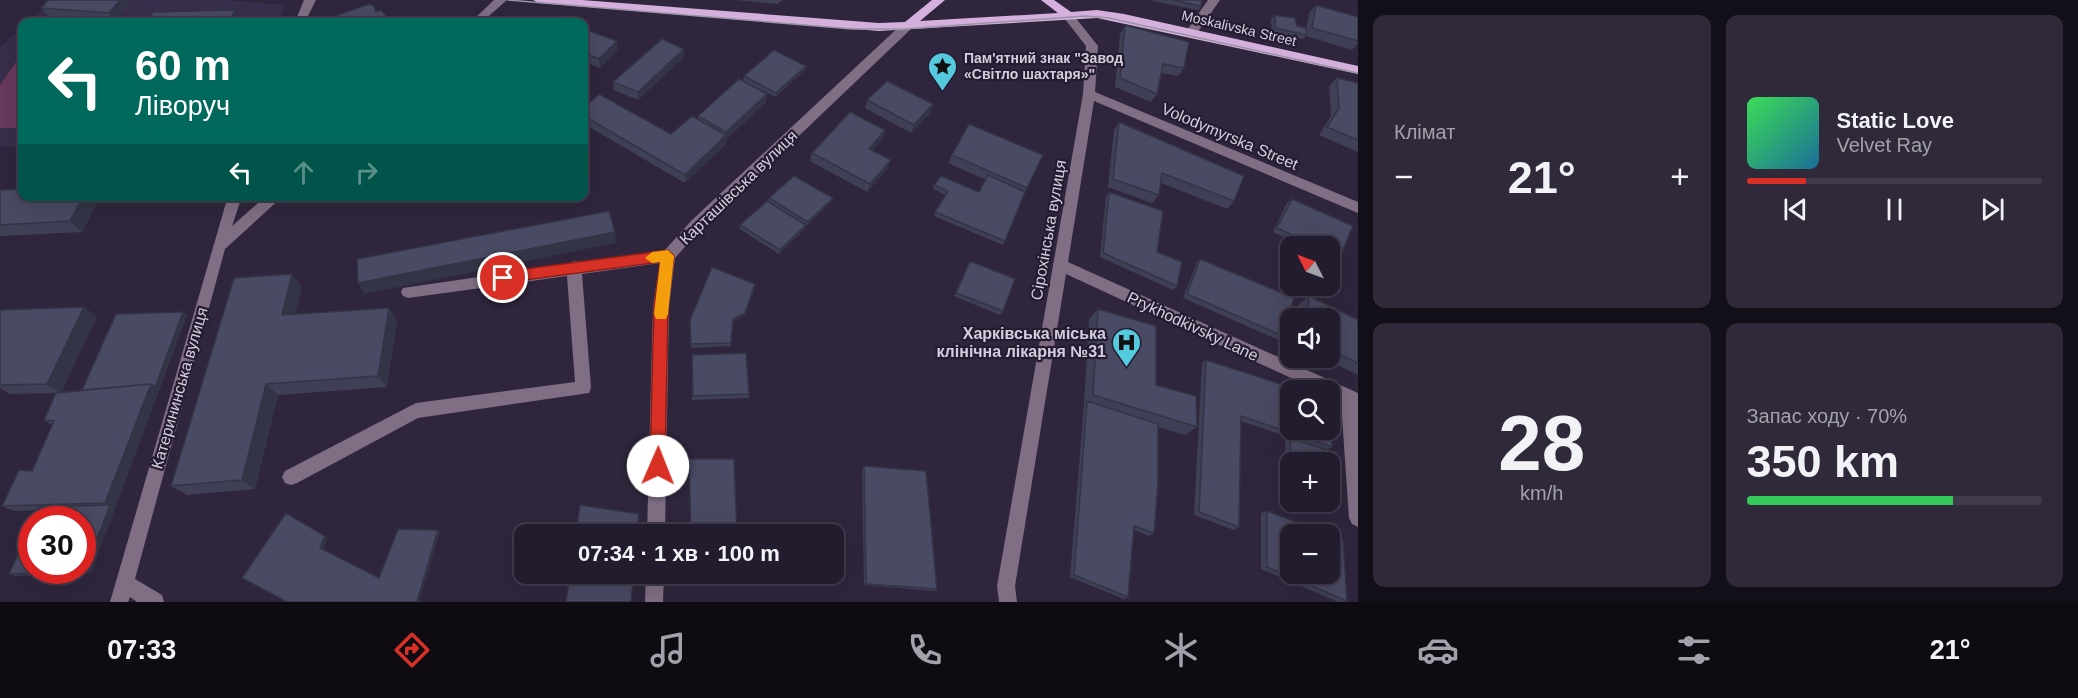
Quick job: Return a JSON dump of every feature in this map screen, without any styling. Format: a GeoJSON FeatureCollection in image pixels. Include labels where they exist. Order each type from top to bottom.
{"type":"FeatureCollection","features":[{"type":"Feature","properties":{"kind":"main road","name":"Moskalivska Street"},"geometry":{"type":"LineString","coordinates":[[539,0],[843,26],[907,26],[1067,14],[1115,16],[1358,70]]}},
{"type":"Feature","properties":{"kind":"main road"},"geometry":{"type":"LineString","coordinates":[[907,26],[939,0]]}},
{"type":"Feature","properties":{"kind":"main road"},"geometry":{"type":"LineString","coordinates":[[1047,0],[1067,14]]}},
{"type":"Feature","properties":{"kind":"street"},"geometry":{"type":"LineString","coordinates":[[302,18],[310,0]]}},
{"type":"Feature","properties":{"kind":"street"},"geometry":{"type":"LineString","coordinates":[[481,18],[501,0]]}},
{"type":"Feature","properties":{"kind":"street"},"geometry":{"type":"LineString","coordinates":[[1191,33],[1214,0]]}},
{"type":"Feature","properties":{"kind":"street","name":"Сірохінська вулиця"},"geometry":{"type":"LineString","coordinates":[[1008,602],[1006,586],[1089,94],[1092,46],[1067,14]]}},
{"type":"Feature","properties":{"kind":"street","name":"Карташівська вулиця"},"geometry":{"type":"LineString","coordinates":[[656,524],[661,306],[668,256],[696,225],[907,26]]}},
{"type":"Feature","properties":{"kind":"street","name":"Volodymyrska Street"},"geometry":{"type":"LineString","coordinates":[[1089,94],[1358,208]]}},
{"type":"Feature","properties":{"kind":"street","name":"Катерининська вулиця"},"geometry":{"type":"LineString","coordinates":[[122,593],[233,201]]}},
{"type":"Feature","properties":{"kind":"street"},"geometry":{"type":"LineString","coordinates":[[219,246],[270,201]]}},
{"type":"Feature","properties":{"kind":"street"},"geometry":{"type":"LineString","coordinates":[[408,292],[574,267],[668,256]]}},
{"type":"Feature","properties":{"kind":"street","name":"Prykhodkivsky Lane"},"geometry":{"type":"LineString","coordinates":[[1060,265],[1353,399]]}},
{"type":"Feature","properties":{"kind":"street"},"geometry":{"type":"LineString","coordinates":[[291,477],[416,411],[583,388],[574,267]]}},
{"type":"Feature","properties":{"kind":"street"},"geometry":{"type":"LineString","coordinates":[[1353,399],[1358,518]]}},
{"type":"Feature","properties":{"kind":"street"},"geometry":{"type":"LineString","coordinates":[[654,602],[655,584]]}},
{"type":"Feature","properties":{"kind":"street"},"geometry":{"type":"LineString","coordinates":[[122,593],[155,602]]}},
{"type":"Feature","properties":{"kind":"shaded area"},"geometry":{"type":"Polygon","coordinates":[[[54,0],[224,0],[286,5],[281,18],[33,18],[54,0]]]}},
{"type":"Feature","properties":{"kind":"shaded area"},"geometry":{"type":"Polygon","coordinates":[[[18,31],[18,148],[0,146],[0,47],[18,31]]]}},
{"type":"Feature","properties":{"kind":"shaded area"},"geometry":{"type":"Polygon","coordinates":[[[18,59],[18,128],[0,128],[0,85],[18,59]]]}},
{"type":"Feature","properties":{"kind":"building"},"geometry":{"type":"Polygon","coordinates":[[[48,0],[120,0],[109,13],[41,8],[48,0]]]}},
{"type":"Feature","properties":{"kind":"building"},"geometry":{"type":"Polygon","coordinates":[[[1172,0],[1202,0],[1201,6],[1172,0]]]}},
{"type":"Feature","properties":{"kind":"building"},"geometry":{"type":"Polygon","coordinates":[[[369,4],[374,6],[376,12],[381,10],[388,18],[329,18],[369,4]]]}},
{"type":"Feature","properties":{"kind":"building"},"geometry":{"type":"Polygon","coordinates":[[[1316,5],[1358,17],[1358,41],[1312,28],[1316,5]]]}},
{"type":"Feature","properties":{"kind":"building"},"geometry":{"type":"Polygon","coordinates":[[[235,10],[231,18],[149,18],[153,12],[235,10]]]}},
{"type":"Feature","properties":{"kind":"building"},"geometry":{"type":"Polygon","coordinates":[[[1275,15],[1295,18],[1297,26],[1306,28],[1307,35],[1275,28],[1275,15]]]}},
{"type":"Feature","properties":{"kind":"building"},"geometry":{"type":"Polygon","coordinates":[[[1125,25],[1189,42],[1184,68],[1163,64],[1157,94],[1120,78],[1125,25]]]}},
{"type":"Feature","properties":{"kind":"building"},"geometry":{"type":"Polygon","coordinates":[[[588,30],[617,41],[599,59],[588,55],[588,30]]]}},
{"type":"Feature","properties":{"kind":"building"},"geometry":{"type":"Polygon","coordinates":[[[662,39],[684,49],[638,92],[613,82],[662,39]]]}},
{"type":"Feature","properties":{"kind":"building"},"geometry":{"type":"Polygon","coordinates":[[[774,50],[806,66],[776,93],[744,76],[774,50]]]}},
{"type":"Feature","properties":{"kind":"building"},"geometry":{"type":"Polygon","coordinates":[[[1337,78],[1358,83],[1358,140],[1327,127],[1339,108],[1337,78]]]}},
{"type":"Feature","properties":{"kind":"building"},"geometry":{"type":"Polygon","coordinates":[[[739,79],[767,94],[726,132],[698,116],[739,79]]]}},
{"type":"Feature","properties":{"kind":"building"},"geometry":{"type":"Polygon","coordinates":[[[887,81],[933,104],[914,125],[867,100],[887,81]]]}},
{"type":"Feature","properties":{"kind":"building"},"geometry":{"type":"Polygon","coordinates":[[[599,94],[671,134],[692,116],[726,135],[685,175],[588,118],[588,104],[599,94]]]}},
{"type":"Feature","properties":{"kind":"building"},"geometry":{"type":"Polygon","coordinates":[[[850,112],[885,130],[869,149],[891,160],[870,184],[812,153],[850,112]]]}},
{"type":"Feature","properties":{"kind":"building"},"geometry":{"type":"Polygon","coordinates":[[[1119,122],[1244,176],[1234,201],[1162,173],[1159,195],[1113,179],[1119,122]]]}},
{"type":"Feature","properties":{"kind":"building"},"geometry":{"type":"Polygon","coordinates":[[[969,124],[1043,155],[1027,188],[952,155],[969,124]]]}},
{"type":"Feature","properties":{"kind":"building"},"geometry":{"type":"Polygon","coordinates":[[[988,175],[1025,192],[1005,241],[935,212],[948,191],[934,185],[941,176],[979,192],[988,175]]]}},
{"type":"Feature","properties":{"kind":"building"},"geometry":{"type":"Polygon","coordinates":[[[794,176],[833,198],[808,222],[769,198],[794,176]]]}},
{"type":"Feature","properties":{"kind":"building"},"geometry":{"type":"Polygon","coordinates":[[[18,189],[18,201],[80,201],[70,221],[0,225],[0,190],[18,189]]]}},
{"type":"Feature","properties":{"kind":"building"},"geometry":{"type":"Polygon","coordinates":[[[1109,192],[1163,211],[1157,252],[1182,262],[1177,286],[1103,253],[1109,192]]]}},
{"type":"Feature","properties":{"kind":"building"},"geometry":{"type":"Polygon","coordinates":[[[1292,199],[1353,226],[1340,257],[1340,236],[1294,236],[1277,228],[1292,199]]]}},
{"type":"Feature","properties":{"kind":"building"},"geometry":{"type":"Polygon","coordinates":[[[767,201],[806,225],[780,250],[740,225],[767,201]]]}},
{"type":"Feature","properties":{"kind":"building"},"geometry":{"type":"Polygon","coordinates":[[[609,211],[615,232],[358,283],[357,259],[609,211]]]}},
{"type":"Feature","properties":{"kind":"building"},"geometry":{"type":"Polygon","coordinates":[[[1200,259],[1280,292],[1280,296],[1294,298],[1291,308],[1280,308],[1280,335],[1187,294],[1200,259]]]}},
{"type":"Feature","properties":{"kind":"building"},"geometry":{"type":"Polygon","coordinates":[[[970,261],[1015,279],[1003,311],[956,293],[970,261]]]}},
{"type":"Feature","properties":{"kind":"building"},"geometry":{"type":"Polygon","coordinates":[[[712,267],[755,284],[745,313],[733,319],[731,343],[691,344],[690,320],[712,267]]]}},
{"type":"Feature","properties":{"kind":"building"},"geometry":{"type":"Polygon","coordinates":[[[292,274],[282,315],[389,308],[378,376],[266,384],[242,480],[171,486],[234,278],[292,274]]]}},
{"type":"Feature","properties":{"kind":"building"},"geometry":{"type":"Polygon","coordinates":[[[1309,296],[1334,308],[1308,308],[1309,296]]]}},
{"type":"Feature","properties":{"kind":"building"},"geometry":{"type":"Polygon","coordinates":[[[84,307],[47,384],[0,385],[0,310],[84,307]]]}},
{"type":"Feature","properties":{"kind":"building"},"geometry":{"type":"Polygon","coordinates":[[[1098,309],[1156,326],[1156,385],[1196,396],[1197,427],[1093,395],[1098,309]]]}},
{"type":"Feature","properties":{"kind":"building"},"geometry":{"type":"Polygon","coordinates":[[[1340,311],[1358,320],[1358,363],[1340,354],[1340,311]]]}},
{"type":"Feature","properties":{"kind":"building"},"geometry":{"type":"Polygon","coordinates":[[[183,312],[155,387],[151,384],[82,390],[116,314],[183,312]]]}},
{"type":"Feature","properties":{"kind":"building"},"geometry":{"type":"Polygon","coordinates":[[[746,353],[749,394],[693,396],[692,355],[746,353]]]}},
{"type":"Feature","properties":{"kind":"building"},"geometry":{"type":"Polygon","coordinates":[[[1206,360],[1280,384],[1280,429],[1241,416],[1239,527],[1199,512],[1206,360]]]}},
{"type":"Feature","properties":{"kind":"building"},"geometry":{"type":"Polygon","coordinates":[[[151,384],[105,503],[2,506],[19,470],[32,471],[54,421],[44,420],[56,393],[151,384]]]}},
{"type":"Feature","properties":{"kind":"building"},"geometry":{"type":"Polygon","coordinates":[[[1087,401],[1158,424],[1158,483],[1154,533],[1134,526],[1128,597],[1074,575],[1087,401]]]}},
{"type":"Feature","properties":{"kind":"building"},"geometry":{"type":"Polygon","coordinates":[[[1290,440],[1330,452],[1291,452],[1290,440]]]}},
{"type":"Feature","properties":{"kind":"building"},"geometry":{"type":"Polygon","coordinates":[[[1311,440],[1332,440],[1332,447],[1311,440]]]}},
{"type":"Feature","properties":{"kind":"building"},"geometry":{"type":"Polygon","coordinates":[[[689,459],[734,459],[737,524],[691,524],[689,459]]]}},
{"type":"Feature","properties":{"kind":"building"},"geometry":{"type":"Polygon","coordinates":[[[864,466],[926,471],[937,589],[866,584],[864,466]]]}},
{"type":"Feature","properties":{"kind":"building"},"geometry":{"type":"Polygon","coordinates":[[[110,505],[96,542],[96,506],[74,506],[110,505]]]}},
{"type":"Feature","properties":{"kind":"building"},"geometry":{"type":"Polygon","coordinates":[[[580,505],[639,514],[638,524],[577,524],[580,505]]]}},
{"type":"Feature","properties":{"kind":"building"},"geometry":{"type":"Polygon","coordinates":[[[1267,511],[1301,524],[1280,524],[1280,573],[1267,567],[1267,511]]]}},
{"type":"Feature","properties":{"kind":"building"},"geometry":{"type":"Polygon","coordinates":[[[286,513],[325,536],[320,548],[379,578],[398,529],[438,530],[417,602],[287,602],[242,578],[286,513]]]}},
{"type":"Feature","properties":{"kind":"building"},"geometry":{"type":"Polygon","coordinates":[[[1340,538],[1343,539],[1347,601],[1307,584],[1340,584],[1340,538]]]}},
{"type":"Feature","properties":{"kind":"building"},"geometry":{"type":"Polygon","coordinates":[[[18,554],[18,574],[9,574],[18,554]]]}},
{"type":"Feature","properties":{"kind":"building"},"geometry":{"type":"Polygon","coordinates":[[[568,584],[633,584],[631,602],[566,602],[568,584]]]}},
{"type":"Feature","properties":{"kind":"tram line"},"geometry":{"type":"LineString","coordinates":[[508,0],[852,29],[904,29],[1086,16],[1109,18],[1358,73]]}},
{"type":"Feature","properties":{"kind":"slow traffic"},"geometry":{"type":"LineString","coordinates":[[652,258],[668,256],[661,314]]}},
{"type":"Feature","properties":{"kind":"place","name":"Пам'ятний знак \"Завод «Світло шахтаря»\""},"geometry":{"type":"Point","coordinates":[943,92]}},
{"type":"Feature","properties":{"kind":"place","name":"Харківська міська клінічна лікарня №31"},"geometry":{"type":"Point","coordinates":[1127,368]}},
{"type":"Feature","properties":{"kind":"route"},"geometry":{"type":"LineString","coordinates":[[503,278],[668,256],[661,306],[658,466]]}}]}
